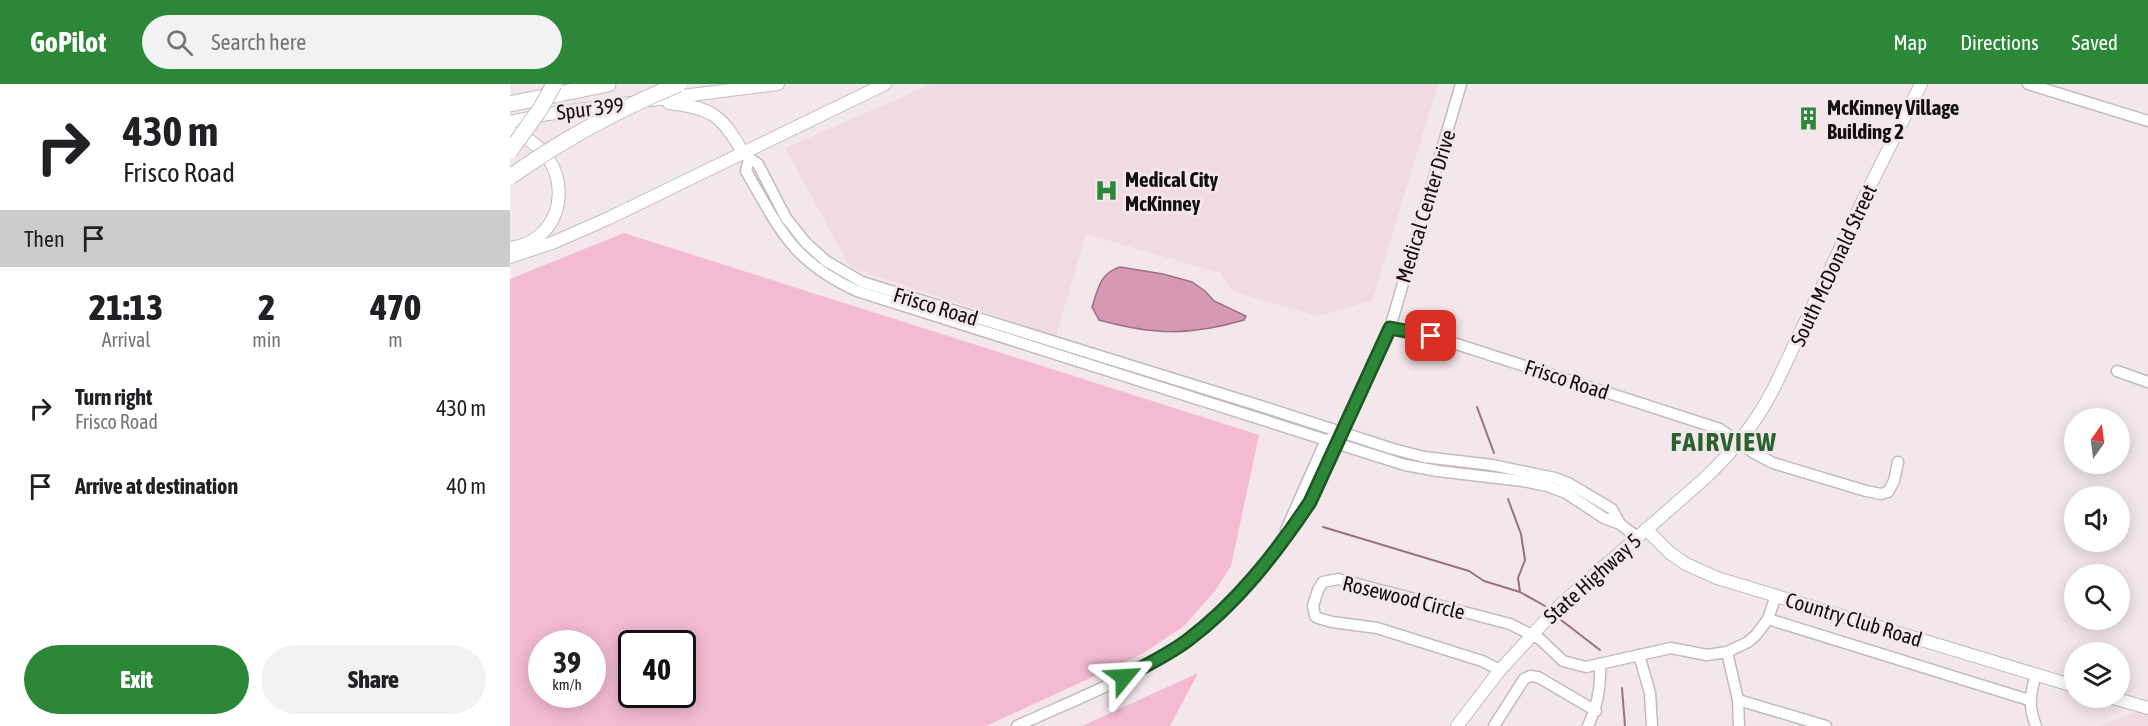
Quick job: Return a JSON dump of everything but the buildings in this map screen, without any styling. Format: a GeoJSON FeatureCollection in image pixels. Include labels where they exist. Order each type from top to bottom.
{"type":"FeatureCollection","features":[{"type":"Feature","properties":{"kind":"highway"},"geometry":{"type":"LineString","coordinates":[[510,151],[541,108],[554,84]]}},
{"type":"Feature","properties":{"kind":"highway"},"geometry":{"type":"LineString","coordinates":[[514,103],[609,84]]}},
{"type":"Feature","properties":{"kind":"highway"},"geometry":{"type":"LineString","coordinates":[[510,177],[573,135],[679,84]]}},
{"type":"Feature","properties":{"kind":"main road","name":"Spur 399"},"geometry":{"type":"LineString","coordinates":[[510,122],[548,114],[778,84]]}},
{"type":"Feature","properties":{"kind":"main road"},"geometry":{"type":"LineString","coordinates":[[510,257],[552,243],[746,156],[885,84]]}},
{"type":"Feature","properties":{"kind":"main road","name":"South McDonald Street"},"geometry":{"type":"LineString","coordinates":[[1739,442],[1763,409],[1774,388],[1921,84]]}},
{"type":"Feature","properties":{"kind":"main road"},"geometry":{"type":"LineString","coordinates":[[650,100],[709,111],[729,128],[746,156]]}},
{"type":"Feature","properties":{"kind":"main road"},"geometry":{"type":"LineString","coordinates":[[510,132],[524,136],[544,151],[556,171],[559,186],[556,207],[548,224],[534,238],[510,248]]}},
{"type":"Feature","properties":{"kind":"main road","name":"State Highway 5"},"geometry":{"type":"LineString","coordinates":[[1457,726],[1500,670],[1569,595],[1709,474],[1739,442]]}},
{"type":"Feature","properties":{"kind":"main road","name":"Country Club Road"},"geometry":{"type":"LineString","coordinates":[[1641,533],[1686,564],[1717,578],[2064,683]]}},
{"type":"Feature","properties":{"kind":"main road"},"geometry":{"type":"LineString","coordinates":[[2130,703],[2148,708]]}},
{"type":"Feature","properties":{"kind":"street","name":"Medical Center Drive"},"geometry":{"type":"LineString","coordinates":[[1276,548],[1295,526],[1310,502],[1390,328],[1461,84]]}},
{"type":"Feature","properties":{"kind":"street"},"geometry":{"type":"LineString","coordinates":[[2028,84],[2148,121]]}},
{"type":"Feature","properties":{"kind":"street","name":"Frisco Road"},"geometry":{"type":"LineString","coordinates":[[746,156],[758,164],[786,218],[806,243],[859,287],[1049,341],[1424,457],[1484,470]]}},
{"type":"Feature","properties":{"kind":"street"},"geometry":{"type":"LineString","coordinates":[[859,287],[1046,352],[1405,465],[1438,471],[1484,470],[1555,478],[1570,484],[1612,509],[1620,524],[1641,533]]}},
{"type":"Feature","properties":{"kind":"street","name":"Frisco Road"},"geometry":{"type":"LineString","coordinates":[[1390,328],[1441,339],[1720,429],[1773,463],[1881,494],[1888,492],[1894,481],[1898,462]]}},
{"type":"Feature","properties":{"kind":"street"},"geometry":{"type":"LineString","coordinates":[[1046,352],[1049,341]]}},
{"type":"Feature","properties":{"kind":"street"},"geometry":{"type":"LineString","coordinates":[[2117,370],[2148,382]]}},
{"type":"Feature","properties":{"kind":"street"},"geometry":{"type":"LineString","coordinates":[[1210,404],[1214,392]]}},
{"type":"Feature","properties":{"kind":"street"},"geometry":{"type":"LineString","coordinates":[[1017,726],[1145,666],[1188,640],[1230,603],[1259,572],[1276,548],[1326,440],[1343,433]]}},
{"type":"Feature","properties":{"kind":"street","name":"Rosewood Circle"},"geometry":{"type":"LineString","coordinates":[[1500,670],[1482,661],[1377,628],[1324,621],[1315,616],[1313,611],[1318,590],[1323,582],[1338,579],[1510,624],[1532,634]]}},
{"type":"Feature","properties":{"kind":"street"},"geometry":{"type":"LineString","coordinates":[[1532,634],[1563,661],[1586,667],[1671,648],[1707,655],[1727,652],[1748,642],[1761,630],[1768,620],[1776,596]]}},
{"type":"Feature","properties":{"kind":"street"},"geometry":{"type":"LineString","coordinates":[[1768,620],[2030,700]]}},
{"type":"Feature","properties":{"kind":"street"},"geometry":{"type":"LineString","coordinates":[[1727,652],[1738,700],[1739,726]]}},
{"type":"Feature","properties":{"kind":"street"},"geometry":{"type":"LineString","coordinates":[[1640,655],[1650,693],[1652,726]]}},
{"type":"Feature","properties":{"kind":"street"},"geometry":{"type":"LineString","coordinates":[[1588,726],[1596,711],[1601,682],[1600,665]]}},
{"type":"Feature","properties":{"kind":"street"},"geometry":{"type":"LineString","coordinates":[[2036,674],[2030,700],[2036,726]]}},
{"type":"Feature","properties":{"kind":"street"},"geometry":{"type":"LineString","coordinates":[[1494,726],[1524,679],[1530,676],[1538,677],[1596,711]]}},
{"type":"Feature","properties":{"kind":"street"},"geometry":{"type":"LineString","coordinates":[[1738,700],[1826,726]]}},
{"type":"Feature","properties":{"kind":"shaded area","name":"Medical City McKinney"},"geometry":{"type":"Polygon","coordinates":[[[932,84],[1438,84],[1372,301],[1318,316],[1232,291],[1220,273],[1086,234],[1056,336],[850,267],[785,148],[932,84]]]}},
{"type":"Feature","properties":{"kind":"shaded area"},"geometry":{"type":"Polygon","coordinates":[[[624,233],[1259,435],[1231,566],[1215,591],[1184,626],[1142,654],[986,726],[510,726],[510,279],[624,233]]]}},
{"type":"Feature","properties":{"kind":"shaded area"},"geometry":{"type":"Polygon","coordinates":[[[1120,267],[1163,274],[1192,282],[1214,301],[1246,316],[1244,320],[1206,329],[1171,332],[1137,329],[1099,320],[1092,307],[1098,288],[1108,273],[1120,267]]]}},
{"type":"Feature","properties":{"kind":"shaded area"},"geometry":{"type":"Polygon","coordinates":[[[1198,673],[1170,726],[1082,726],[1198,673]]]}},
{"type":"Feature","properties":{"kind":"shaded area"},"geometry":{"type":"Polygon","coordinates":[[[2141,710],[2148,712],[2148,726],[2100,726],[2141,710]]]}},
{"type":"Feature","properties":{"kind":"waterway"},"geometry":{"type":"LineString","coordinates":[[1477,407],[1494,453]]}},
{"type":"Feature","properties":{"kind":"waterway"},"geometry":{"type":"LineString","coordinates":[[1508,499],[1521,534],[1525,560],[1518,578],[1520,592],[1545,606]]}},
{"type":"Feature","properties":{"kind":"waterway"},"geometry":{"type":"LineString","coordinates":[[1323,527],[1469,571],[1484,581],[1520,592]]}},
{"type":"Feature","properties":{"kind":"waterway"},"geometry":{"type":"LineString","coordinates":[[1561,620],[1600,650]]}},
{"type":"Feature","properties":{"kind":"waterway"},"geometry":{"type":"LineString","coordinates":[[1622,688],[1625,726]]}},
{"type":"Feature","properties":{"kind":"place","name":"McKinney Village Building 2"},"geometry":{"type":"Point","coordinates":[1809,119]}},
{"type":"Feature","properties":{"kind":"place","name":"Medical City McKinney"},"geometry":{"type":"Point","coordinates":[1107,191]}},
{"type":"Feature","properties":{"kind":"district","name":"FAIRVIEW"},"geometry":{"type":"Point","coordinates":[1724,441]}},
{"type":"Feature","properties":{"kind":"route"},"geometry":{"type":"LineString","coordinates":[[1124,677],[1188,640],[1224,609],[1259,572],[1295,526],[1310,502],[1390,328],[1431,336]]}}]}
